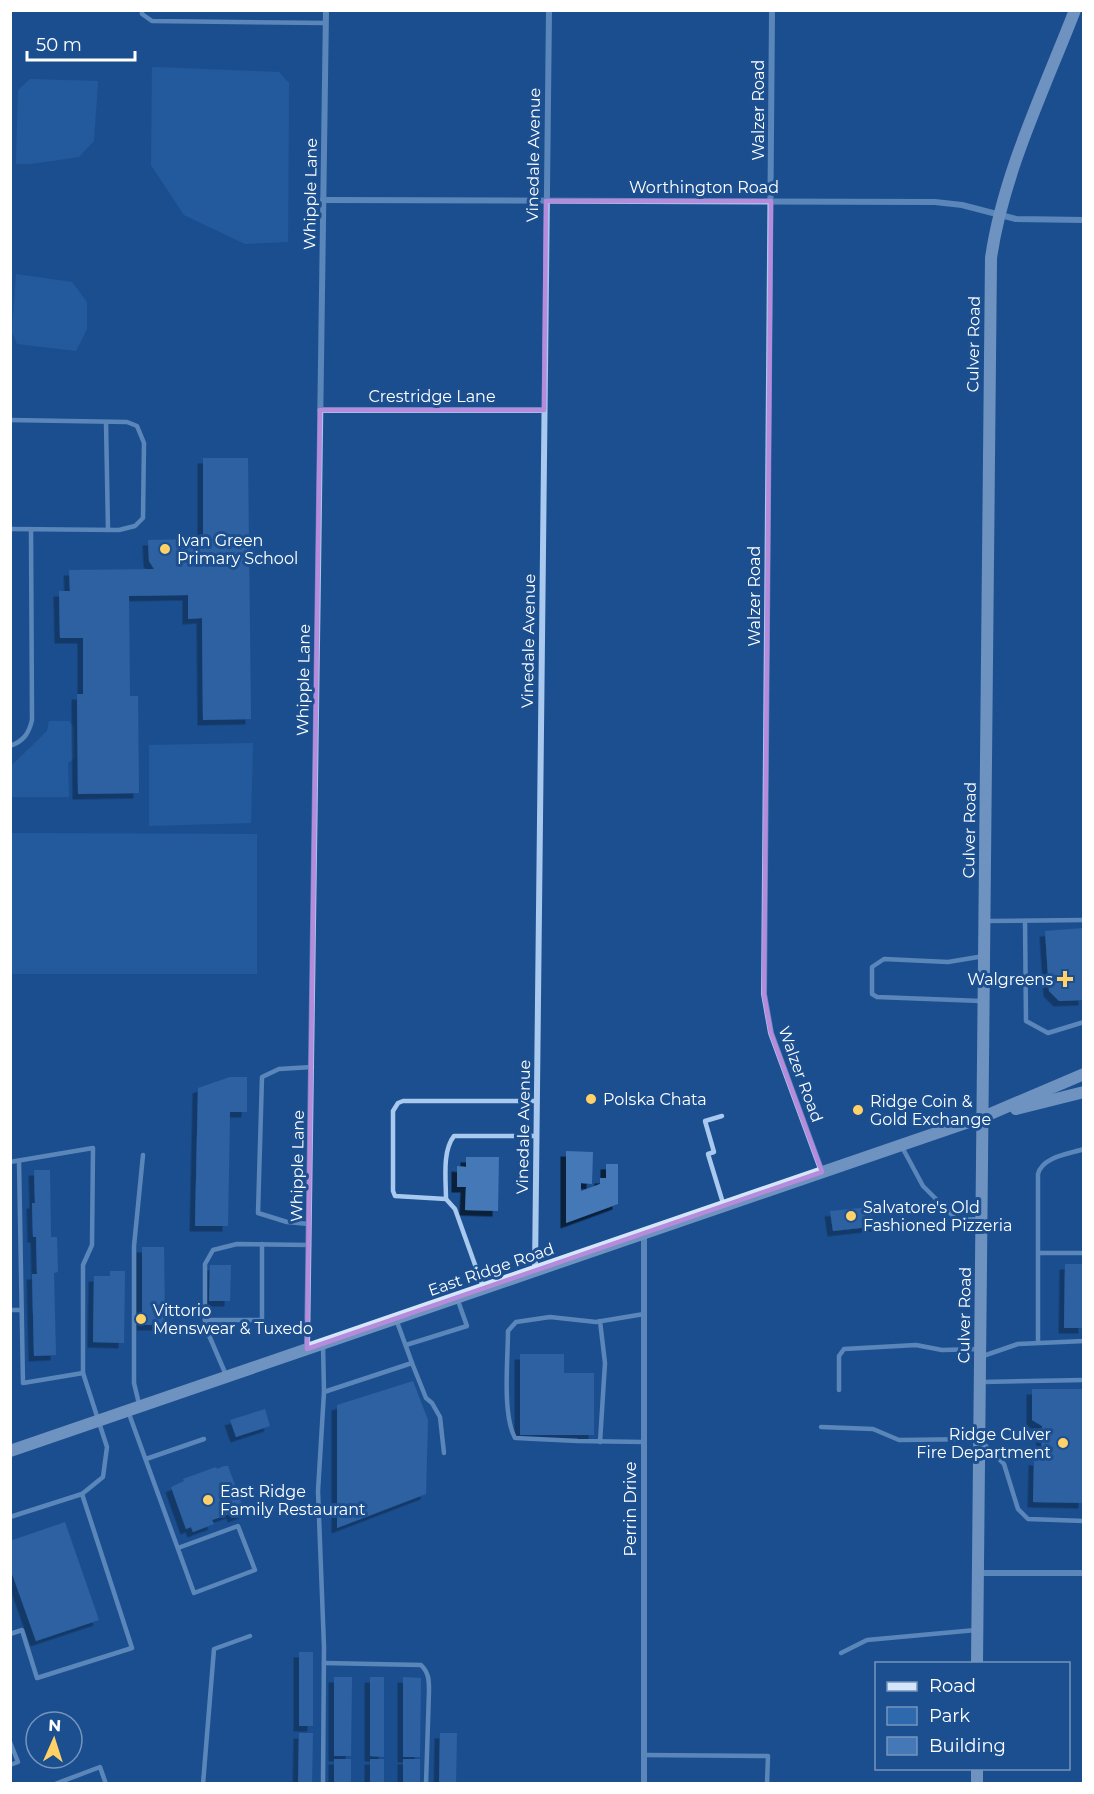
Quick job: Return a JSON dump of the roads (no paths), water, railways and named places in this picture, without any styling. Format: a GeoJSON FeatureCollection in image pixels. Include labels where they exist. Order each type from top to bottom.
{"type":"FeatureCollection","features":[{"type":"Feature","properties":{"kind":"main road","name":"Culver Road"},"geometry":{"type":"LineString","coordinates":[[977,1662],[991,258],[998,216],[1006,187],[1075,10]]}},
{"type":"Feature","properties":{"kind":"main road","name":"East Ridge Road"},"geometry":{"type":"LineString","coordinates":[[10,1451],[982,1117],[1083,1074]]}},
{"type":"Feature","properties":{"kind":"main road","name":"East Ridge Road"},"geometry":{"type":"LineString","coordinates":[[982,1117],[1083,1092]]}},
{"type":"Feature","properties":{"kind":"street","name":"Whipple Lane"},"geometry":{"type":"LineString","coordinates":[[307,1349],[326,10]]}},
{"type":"Feature","properties":{"kind":"street","name":"Vinedale Avenue"},"geometry":{"type":"LineString","coordinates":[[535,1271],[549,10]]}},
{"type":"Feature","properties":{"kind":"street","name":"Walzer Road"},"geometry":{"type":"LineString","coordinates":[[772,10],[765,994],[771,1033],[822,1172]]}},
{"type":"Feature","properties":{"kind":"street","name":"Worthington Road"},"geometry":{"type":"LineString","coordinates":[[323,200],[935,202],[962,205],[998,216],[1035,220],[1083,220]]}},
{"type":"Feature","properties":{"kind":"street","name":"Crestridge Lane"},"geometry":{"type":"LineString","coordinates":[[320,410],[544,410]]}},
{"type":"Feature","properties":{"kind":"street","name":"Perrin Drive"},"geometry":{"type":"LineString","coordinates":[[644,1234],[644,1784]]}},
{"type":"Feature","properties":{"kind":"street"},"geometry":{"type":"LineString","coordinates":[[978,1573],[1083,1573]]}},
{"type":"Feature","properties":{"kind":"lane"},"geometry":{"type":"LineString","coordinates":[[142,10],[142,14],[152,21],[326,23]]}},
{"type":"Feature","properties":{"kind":"lane"},"geometry":{"type":"LineString","coordinates":[[10,420],[127,422],[137,426],[144,443],[143,518],[135,526],[119,530],[10,529]]}},
{"type":"Feature","properties":{"kind":"lane"},"geometry":{"type":"LineString","coordinates":[[106,422],[108,530]]}},
{"type":"Feature","properties":{"kind":"lane"},"geometry":{"type":"LineString","coordinates":[[10,746],[18,743],[28,733],[32,720],[31,529]]}},
{"type":"Feature","properties":{"kind":"lane"},"geometry":{"type":"LineString","coordinates":[[984,921],[1083,920]]}},
{"type":"Feature","properties":{"kind":"lane"},"geometry":{"type":"LineString","coordinates":[[1025,921],[1026,1021],[1048,1033],[1083,1022]]}},
{"type":"Feature","properties":{"kind":"lane"},"geometry":{"type":"LineString","coordinates":[[984,956],[948,962],[884,959],[872,967],[872,994],[877,997],[984,1001]]}},
{"type":"Feature","properties":{"kind":"lane"},"geometry":{"type":"LineString","coordinates":[[309,1224],[287,1222],[258,1213],[262,1077],[279,1069],[312,1067]]}},
{"type":"Feature","properties":{"kind":"lane"},"geometry":{"type":"LineString","coordinates":[[446,1199],[395,1196],[393,1191],[393,1111],[398,1103],[403,1101],[537,1101]]}},
{"type":"Feature","properties":{"kind":"lane"},"geometry":{"type":"LineString","coordinates":[[722,1116],[705,1121],[714,1152],[708,1154],[724,1206]]}},
{"type":"Feature","properties":{"kind":"lane"},"geometry":{"type":"LineString","coordinates":[[484,1288],[455,1209],[446,1199],[450,1141],[454,1136],[536,1136]]}},
{"type":"Feature","properties":{"kind":"lane"},"geometry":{"type":"LineString","coordinates":[[901,1145],[922,1186],[957,1220],[981,1219]]}},
{"type":"Feature","properties":{"kind":"lane"},"geometry":{"type":"LineString","coordinates":[[10,1162],[93,1148],[92,1245],[83,1265],[83,1373],[107,1447],[103,1477],[82,1494],[10,1517]]}},
{"type":"Feature","properties":{"kind":"lane"},"geometry":{"type":"LineString","coordinates":[[1038,1342],[1038,1174],[1040,1166],[1047,1161],[1083,1149]]}},
{"type":"Feature","properties":{"kind":"lane"},"geometry":{"type":"LineString","coordinates":[[142,1155],[134,1246],[134,1409],[146,1459],[194,1593],[255,1570],[238,1526],[178,1548]]}},
{"type":"Feature","properties":{"kind":"lane"},"geometry":{"type":"LineString","coordinates":[[19,1161],[23,1383],[83,1373]]}},
{"type":"Feature","properties":{"kind":"lane"},"geometry":{"type":"LineString","coordinates":[[227,1377],[205,1326],[205,1264],[213,1250],[237,1244],[309,1245]]}},
{"type":"Feature","properties":{"kind":"lane"},"geometry":{"type":"LineString","coordinates":[[205,1320],[262,1320],[262,1244]]}},
{"type":"Feature","properties":{"kind":"lane"},"geometry":{"type":"LineString","coordinates":[[1039,1253],[1083,1253]]}},
{"type":"Feature","properties":{"kind":"lane"},"geometry":{"type":"LineString","coordinates":[[406,1346],[466,1326],[457,1298]]}},
{"type":"Feature","properties":{"kind":"lane"},"geometry":{"type":"LineString","coordinates":[[10,1310],[21,1310]]}},
{"type":"Feature","properties":{"kind":"lane"},"geometry":{"type":"LineString","coordinates":[[644,1314],[600,1321],[550,1317],[516,1322],[508,1331],[508,1408],[510,1428],[515,1438],[644,1442]]}},
{"type":"Feature","properties":{"kind":"lane"},"geometry":{"type":"LineString","coordinates":[[396,1319],[426,1398],[432,1403],[440,1417],[444,1453]]}},
{"type":"Feature","properties":{"kind":"lane"},"geometry":{"type":"LineString","coordinates":[[600,1321],[605,1363],[600,1442]]}},
{"type":"Feature","properties":{"kind":"lane"},"geometry":{"type":"LineString","coordinates":[[839,1390],[839,1356],[844,1349],[916,1345],[980,1353],[1018,1344],[1083,1341]]}},
{"type":"Feature","properties":{"kind":"lane"},"geometry":{"type":"LineString","coordinates":[[323,1344],[324,1392],[318,1491],[324,1663],[323,1784]]}},
{"type":"Feature","properties":{"kind":"lane"},"geometry":{"type":"LineString","coordinates":[[324,1392],[412,1363]]}},
{"type":"Feature","properties":{"kind":"lane"},"geometry":{"type":"LineString","coordinates":[[980,1382],[1083,1380]]}},
{"type":"Feature","properties":{"kind":"lane"},"geometry":{"type":"LineString","coordinates":[[820,1427],[873,1428],[899,1440],[979,1439],[1004,1464],[1018,1509],[1028,1519],[1083,1521]]}},
{"type":"Feature","properties":{"kind":"lane"},"geometry":{"type":"LineString","coordinates":[[146,1459],[204,1439]]}},
{"type":"Feature","properties":{"kind":"lane"},"geometry":{"type":"LineString","coordinates":[[10,1634],[22,1630],[37,1678],[132,1648],[82,1494]]}},
{"type":"Feature","properties":{"kind":"lane"},"geometry":{"type":"LineString","coordinates":[[841,1653],[867,1640],[978,1629]]}},
{"type":"Feature","properties":{"kind":"lane"},"geometry":{"type":"LineString","coordinates":[[203,1784],[214,1649],[250,1636]]}},
{"type":"Feature","properties":{"kind":"lane"},"geometry":{"type":"LineString","coordinates":[[324,1663],[421,1665],[429,1677],[426,1784]]}},
{"type":"Feature","properties":{"kind":"lane"},"geometry":{"type":"LineString","coordinates":[[10,1742],[18,1762],[10,1765]]}},
{"type":"Feature","properties":{"kind":"lane"},"geometry":{"type":"LineString","coordinates":[[644,1755],[768,1756],[767,1784]]}},
{"type":"Feature","properties":{"kind":"lane"},"geometry":{"type":"LineString","coordinates":[[55,1784],[100,1767],[106,1784]]}},
{"type":"Feature","properties":{"kind":"place","name":"Ivan Green Primary School"},"geometry":{"type":"Point","coordinates":[165,549]}},
{"type":"Feature","properties":{"kind":"place","name":"Walgreens"},"geometry":{"type":"Point","coordinates":[1065,979]}},
{"type":"Feature","properties":{"kind":"place","name":"Polska Chata"},"geometry":{"type":"Point","coordinates":[591,1099]}},
{"type":"Feature","properties":{"kind":"place","name":"Ridge Coin & Gold Exchange"},"geometry":{"type":"Point","coordinates":[858,1110]}},
{"type":"Feature","properties":{"kind":"place","name":"Salvatore's Old Fashioned Pizzeria"},"geometry":{"type":"Point","coordinates":[851,1216]}},
{"type":"Feature","properties":{"kind":"place","name":"Vittorio Menswear & Tuxedo"},"geometry":{"type":"Point","coordinates":[141,1319]}},
{"type":"Feature","properties":{"kind":"place","name":"Ridge Culver Fire Department"},"geometry":{"type":"Point","coordinates":[1063,1443]}},
{"type":"Feature","properties":{"kind":"place","name":"East Ridge Family Restaurant"},"geometry":{"type":"Point","coordinates":[208,1500]}}]}
